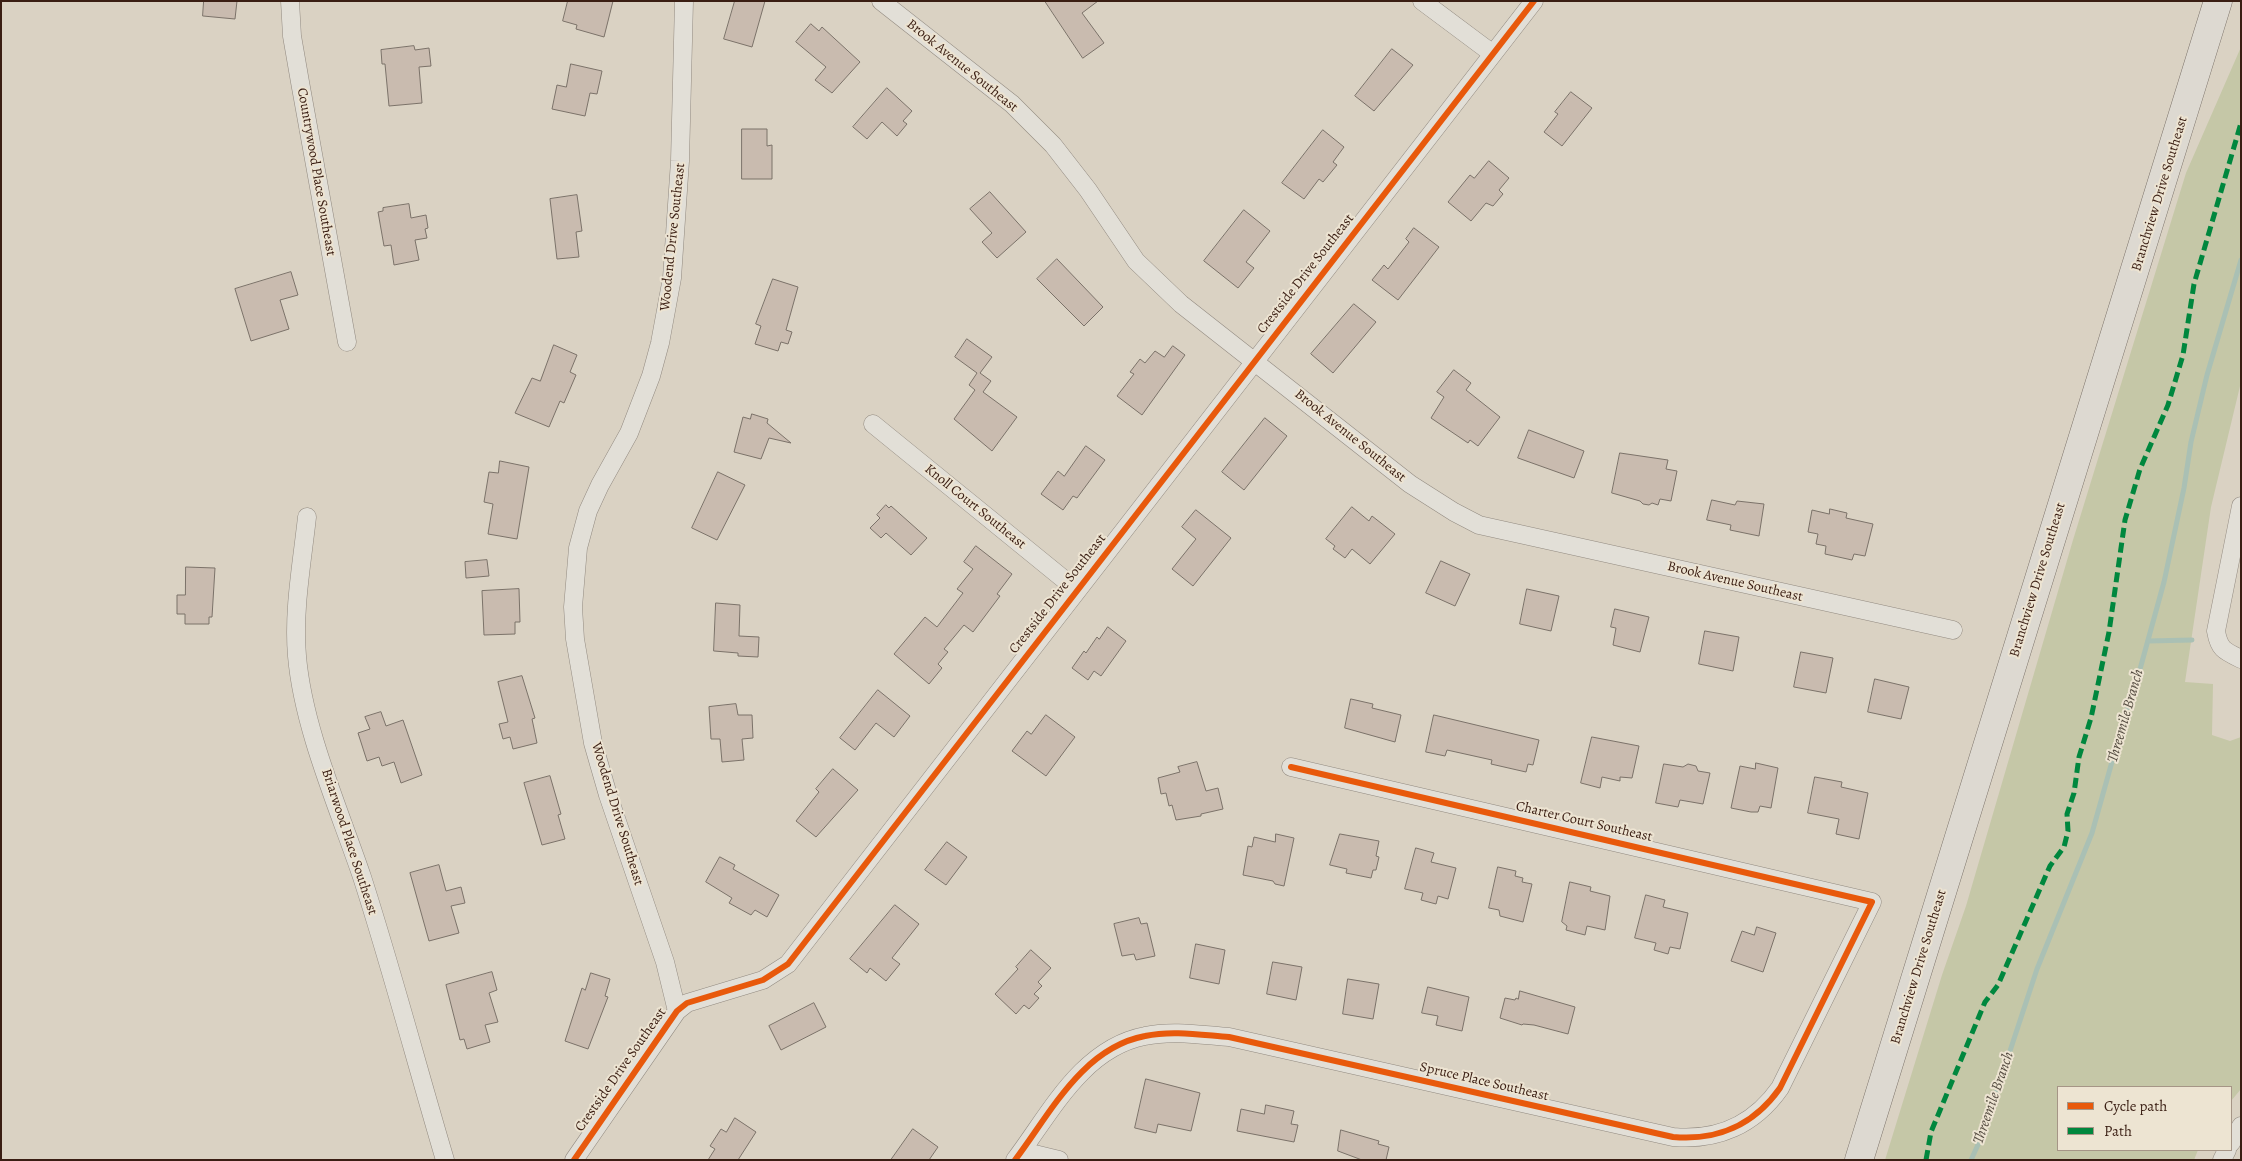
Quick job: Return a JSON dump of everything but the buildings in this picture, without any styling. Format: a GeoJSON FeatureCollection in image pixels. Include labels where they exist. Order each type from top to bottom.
{"type":"FeatureCollection","features":[{"type":"Feature","properties":{"kind":"main road","name":"Branchview Drive Southeast"},"geometry":{"type":"LineString","coordinates":[[1859,1160],[2218,1]]}},
{"type":"Feature","properties":{"kind":"street","name":"Countrywood Place Southeast"},"geometry":{"type":"LineString","coordinates":[[290,1],[292,36],[347,342]]}},
{"type":"Feature","properties":{"kind":"street","name":"Woodend Drive Southeast"},"geometry":{"type":"LineString","coordinates":[[677,1011],[665,962],[608,795],[593,743],[576,639],[573,607],[578,548],[588,511],[629,433],[651,376],[660,343],[672,278],[680,162],[684,1]]}},
{"type":"Feature","properties":{"kind":"street","name":"Brook Avenue Southeast"},"geometry":{"type":"LineString","coordinates":[[881,1],[1012,104],[1053,146],[1088,190],[1136,261],[1181,304],[1410,484],[1454,512],[1479,525],[1953,630]]}},
{"type":"Feature","properties":{"kind":"street"},"geometry":{"type":"LineString","coordinates":[[1422,1],[1493,54]]}},
{"type":"Feature","properties":{"kind":"street","name":"Crestside Drive Southeast"},"geometry":{"type":"LineString","coordinates":[[574,1160],[677,1011],[687,1003],[763,980],[788,964],[1534,1]]}},
{"type":"Feature","properties":{"kind":"street","name":"Knoll Court Southeast"},"geometry":{"type":"LineString","coordinates":[[873,424],[1077,590]]}},
{"type":"Feature","properties":{"kind":"street"},"geometry":{"type":"LineString","coordinates":[[2241,506],[2216,630],[2218,644],[2226,652],[2241,659]]}},
{"type":"Feature","properties":{"kind":"street","name":"Briarwood Place Southeast"},"geometry":{"type":"LineString","coordinates":[[307,517],[298,594],[296,654],[299,676],[323,763],[362,878],[445,1160]]}},
{"type":"Feature","properties":{"kind":"street","name":"Charter Court Southeast"},"geometry":{"type":"LineString","coordinates":[[1291,767],[1872,902]]}},
{"type":"Feature","properties":{"kind":"street","name":"Spruce Place Southeast"},"geometry":{"type":"LineString","coordinates":[[1018,1155],[1081,1071],[1099,1056],[1122,1043],[1145,1035],[1175,1034],[1229,1037],[1673,1138],[1697,1138],[1721,1134],[1732,1130],[1754,1116],[1772,1100],[1780,1088],[1872,902]]}},
{"type":"Feature","properties":{"kind":"street"},"geometry":{"type":"LineString","coordinates":[[2232,1141],[2241,1126]]}},
{"type":"Feature","properties":{"kind":"street"},"geometry":{"type":"LineString","coordinates":[[1018,1155],[1060,1160]]}},
{"type":"Feature","properties":{"kind":"green space"},"geometry":{"type":"Polygon","coordinates":[[[2241,47],[2241,382],[2211,507],[2185,682],[2213,684],[2212,735],[2230,741],[2241,737],[2241,1089],[2232,1100],[2232,1086],[2057,1086],[2057,1151],[2198,1151],[2194,1160],[1885,1160],[1942,975],[1966,906],[2073,540],[2186,173],[2241,47]]]}},
{"type":"Feature","properties":{"kind":"waterway","name":"Threemile Branch"},"geometry":{"type":"LineString","coordinates":[[1971,1160],[1982,1136],[2037,969],[2092,833],[2164,582],[2184,488],[2191,442],[2207,375],[2241,260]]}},
{"type":"Feature","properties":{"kind":"waterway"},"geometry":{"type":"LineString","coordinates":[[2148,641],[2192,640]]}},
{"type":"Feature","properties":{"kind":"marked path"},"geometry":{"type":"LineString","coordinates":[[1926,1160],[1931,1132],[1985,1002],[1998,985],[2050,866],[2064,847],[2068,831],[2067,814],[2074,793],[2079,757],[2091,718],[2109,632],[2125,520],[2140,469],[2168,405],[2183,355],[2194,284],[2241,123]]}},
{"type":"Feature","properties":{"kind":"cycle path"},"geometry":{"type":"LineString","coordinates":[[574,1160],[677,1011],[687,1003],[763,980],[788,964],[1534,1]]}},
{"type":"Feature","properties":{"kind":"cycle path"},"geometry":{"type":"LineString","coordinates":[[1015,1160],[1055,1104],[1085,1068],[1103,1054],[1123,1043],[1145,1036],[1166,1033],[1229,1037],[1673,1137],[1689,1138],[1719,1133],[1746,1121],[1770,1101],[1780,1088],[1872,902],[1291,767]]}}]}
